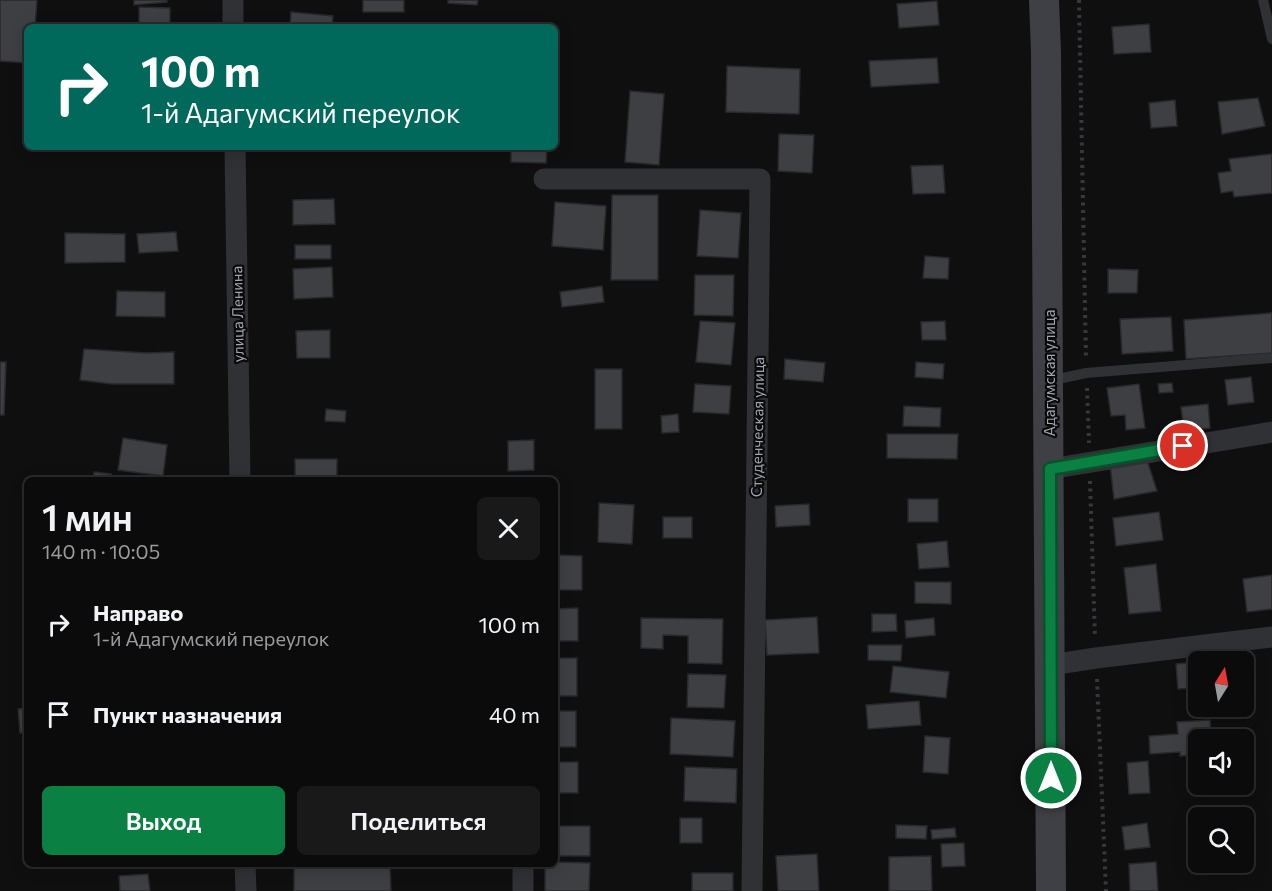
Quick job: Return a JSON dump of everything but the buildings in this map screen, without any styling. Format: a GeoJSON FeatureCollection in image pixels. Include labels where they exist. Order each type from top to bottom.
{"type":"FeatureCollection","features":[{"type":"Feature","properties":{"kind":"main road","name":"Адагумская улица"},"geometry":{"type":"LineString","coordinates":[[1044,0],[1050,469],[1051,891]]}},
{"type":"Feature","properties":{"kind":"street"},"geometry":{"type":"LineString","coordinates":[[233,0],[233,24]]}},
{"type":"Feature","properties":{"kind":"street","name":"улица Ленина"},"geometry":{"type":"LineString","coordinates":[[235,150],[240,477]]}},
{"type":"Feature","properties":{"kind":"street","name":"Студенческая улица"},"geometry":{"type":"LineString","coordinates":[[544,179],[760,179],[752,891]]}},
{"type":"Feature","properties":{"kind":"street"},"geometry":{"type":"LineString","coordinates":[[1050,469],[1089,460],[1272,432]]}},
{"type":"Feature","properties":{"kind":"street"},"geometry":{"type":"LineString","coordinates":[[1051,665],[1272,638]]}},
{"type":"Feature","properties":{"kind":"street"},"geometry":{"type":"LineString","coordinates":[[245,867],[246,891]]}},
{"type":"Feature","properties":{"kind":"street"},"geometry":{"type":"LineString","coordinates":[[523,867],[523,891]]}},
{"type":"Feature","properties":{"kind":"lane"},"geometry":{"type":"LineString","coordinates":[[1263,0],[1272,39]]}},
{"type":"Feature","properties":{"kind":"lane"},"geometry":{"type":"LineString","coordinates":[[1049,381],[1086,373],[1272,358]]}},
{"type":"Feature","properties":{"kind":"route"},"geometry":{"type":"LineString","coordinates":[[1051,778],[1050,469],[1089,460],[1183,446]]}}]}
